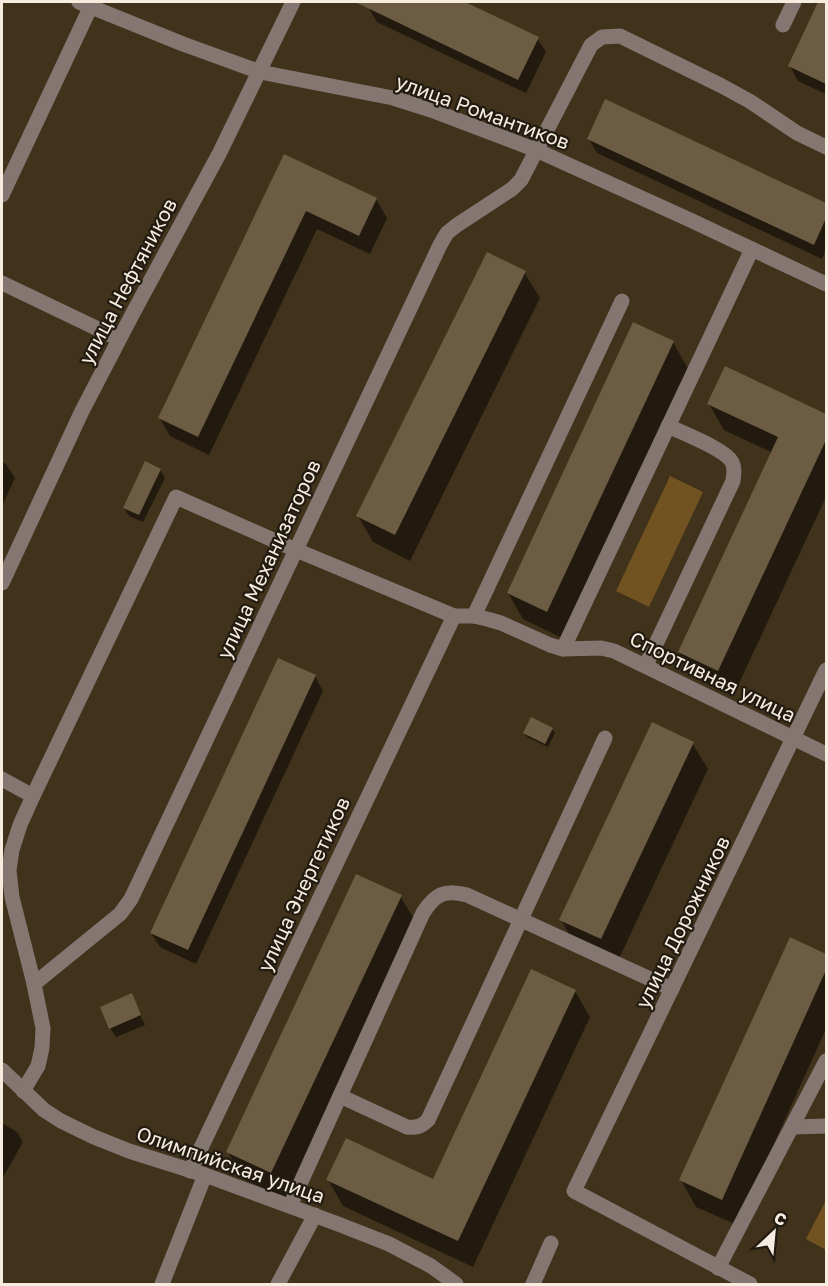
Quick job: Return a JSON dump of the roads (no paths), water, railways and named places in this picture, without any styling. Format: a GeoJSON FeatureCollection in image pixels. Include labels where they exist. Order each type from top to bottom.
{"type":"FeatureCollection","features":[{"type":"Feature","properties":{"kind":"street","name":"улица Нефтяников"},"geometry":{"type":"LineString","coordinates":[[2,583],[82,411],[219,154],[294,2]]}},
{"type":"Feature","properties":{"kind":"street"},"geometry":{"type":"LineString","coordinates":[[783,24],[794,2]]}},
{"type":"Feature","properties":{"kind":"street","name":"улица Романтиков"},"geometry":{"type":"LineString","coordinates":[[85,4],[193,48],[260,72],[393,98],[431,110],[536,150],[826,282]]}},
{"type":"Feature","properties":{"kind":"street"},"geometry":{"type":"LineString","coordinates":[[2,195],[85,4]]}},
{"type":"Feature","properties":{"kind":"street","name":"улица Механизаторов"},"geometry":{"type":"LineString","coordinates":[[34,984],[120,914],[131,899],[440,245],[447,233],[512,189],[521,180],[591,45],[603,37],[620,36],[722,86],[751,102],[797,133],[826,147]]}},
{"type":"Feature","properties":{"kind":"street"},"geometry":{"type":"LineString","coordinates":[[563,649],[752,249]]}},
{"type":"Feature","properties":{"kind":"street"},"geometry":{"type":"LineString","coordinates":[[2,283],[119,339]]}},
{"type":"Feature","properties":{"kind":"street"},"geometry":{"type":"LineString","coordinates":[[474,616],[622,301]]}},
{"type":"Feature","properties":{"kind":"street"},"geometry":{"type":"LineString","coordinates":[[646,665],[733,481],[735,470],[731,460],[723,452],[668,426]]}},
{"type":"Feature","properties":{"kind":"street","name":"Спортивная улица"},"geometry":{"type":"LineString","coordinates":[[33,796],[176,497],[454,616],[474,616],[501,623],[563,649],[601,648],[614,651],[826,754]]}},
{"type":"Feature","properties":{"kind":"street","name":"улица Энергетиков"},"geometry":{"type":"LineString","coordinates":[[162,1284],[197,1173],[454,616]]}},
{"type":"Feature","properties":{"kind":"street","name":"улица Дорожников"},"geometry":{"type":"LineString","coordinates":[[718,1268],[574,1191],[826,670]]}},
{"type":"Feature","properties":{"kind":"street"},"geometry":{"type":"LineString","coordinates":[[340,1096],[407,1127],[423,1126],[428,1120],[605,738]]}},
{"type":"Feature","properties":{"kind":"street"},"geometry":{"type":"LineString","coordinates":[[2,779],[33,796],[20,825],[12,850],[9,870],[12,897],[43,1028],[38,1066],[23,1091]]}},
{"type":"Feature","properties":{"kind":"street"},"geometry":{"type":"LineString","coordinates":[[290,1206],[423,913],[430,900],[440,894],[454,891],[467,895],[672,989]]}},
{"type":"Feature","properties":{"kind":"street"},"geometry":{"type":"LineString","coordinates":[[750,1284],[718,1268],[826,1061]]}},
{"type":"Feature","properties":{"kind":"street","name":"Олимпийская улица"},"geometry":{"type":"LineString","coordinates":[[2,1070],[44,1110],[94,1137],[315,1215],[389,1244],[431,1266],[456,1284]]}},
{"type":"Feature","properties":{"kind":"street"},"geometry":{"type":"LineString","coordinates":[[792,1127],[826,1126]]}},
{"type":"Feature","properties":{"kind":"street"},"geometry":{"type":"LineString","coordinates":[[278,1284],[315,1215]]}},
{"type":"Feature","properties":{"kind":"street"},"geometry":{"type":"LineString","coordinates":[[533,1284],[551,1243]]}}]}
